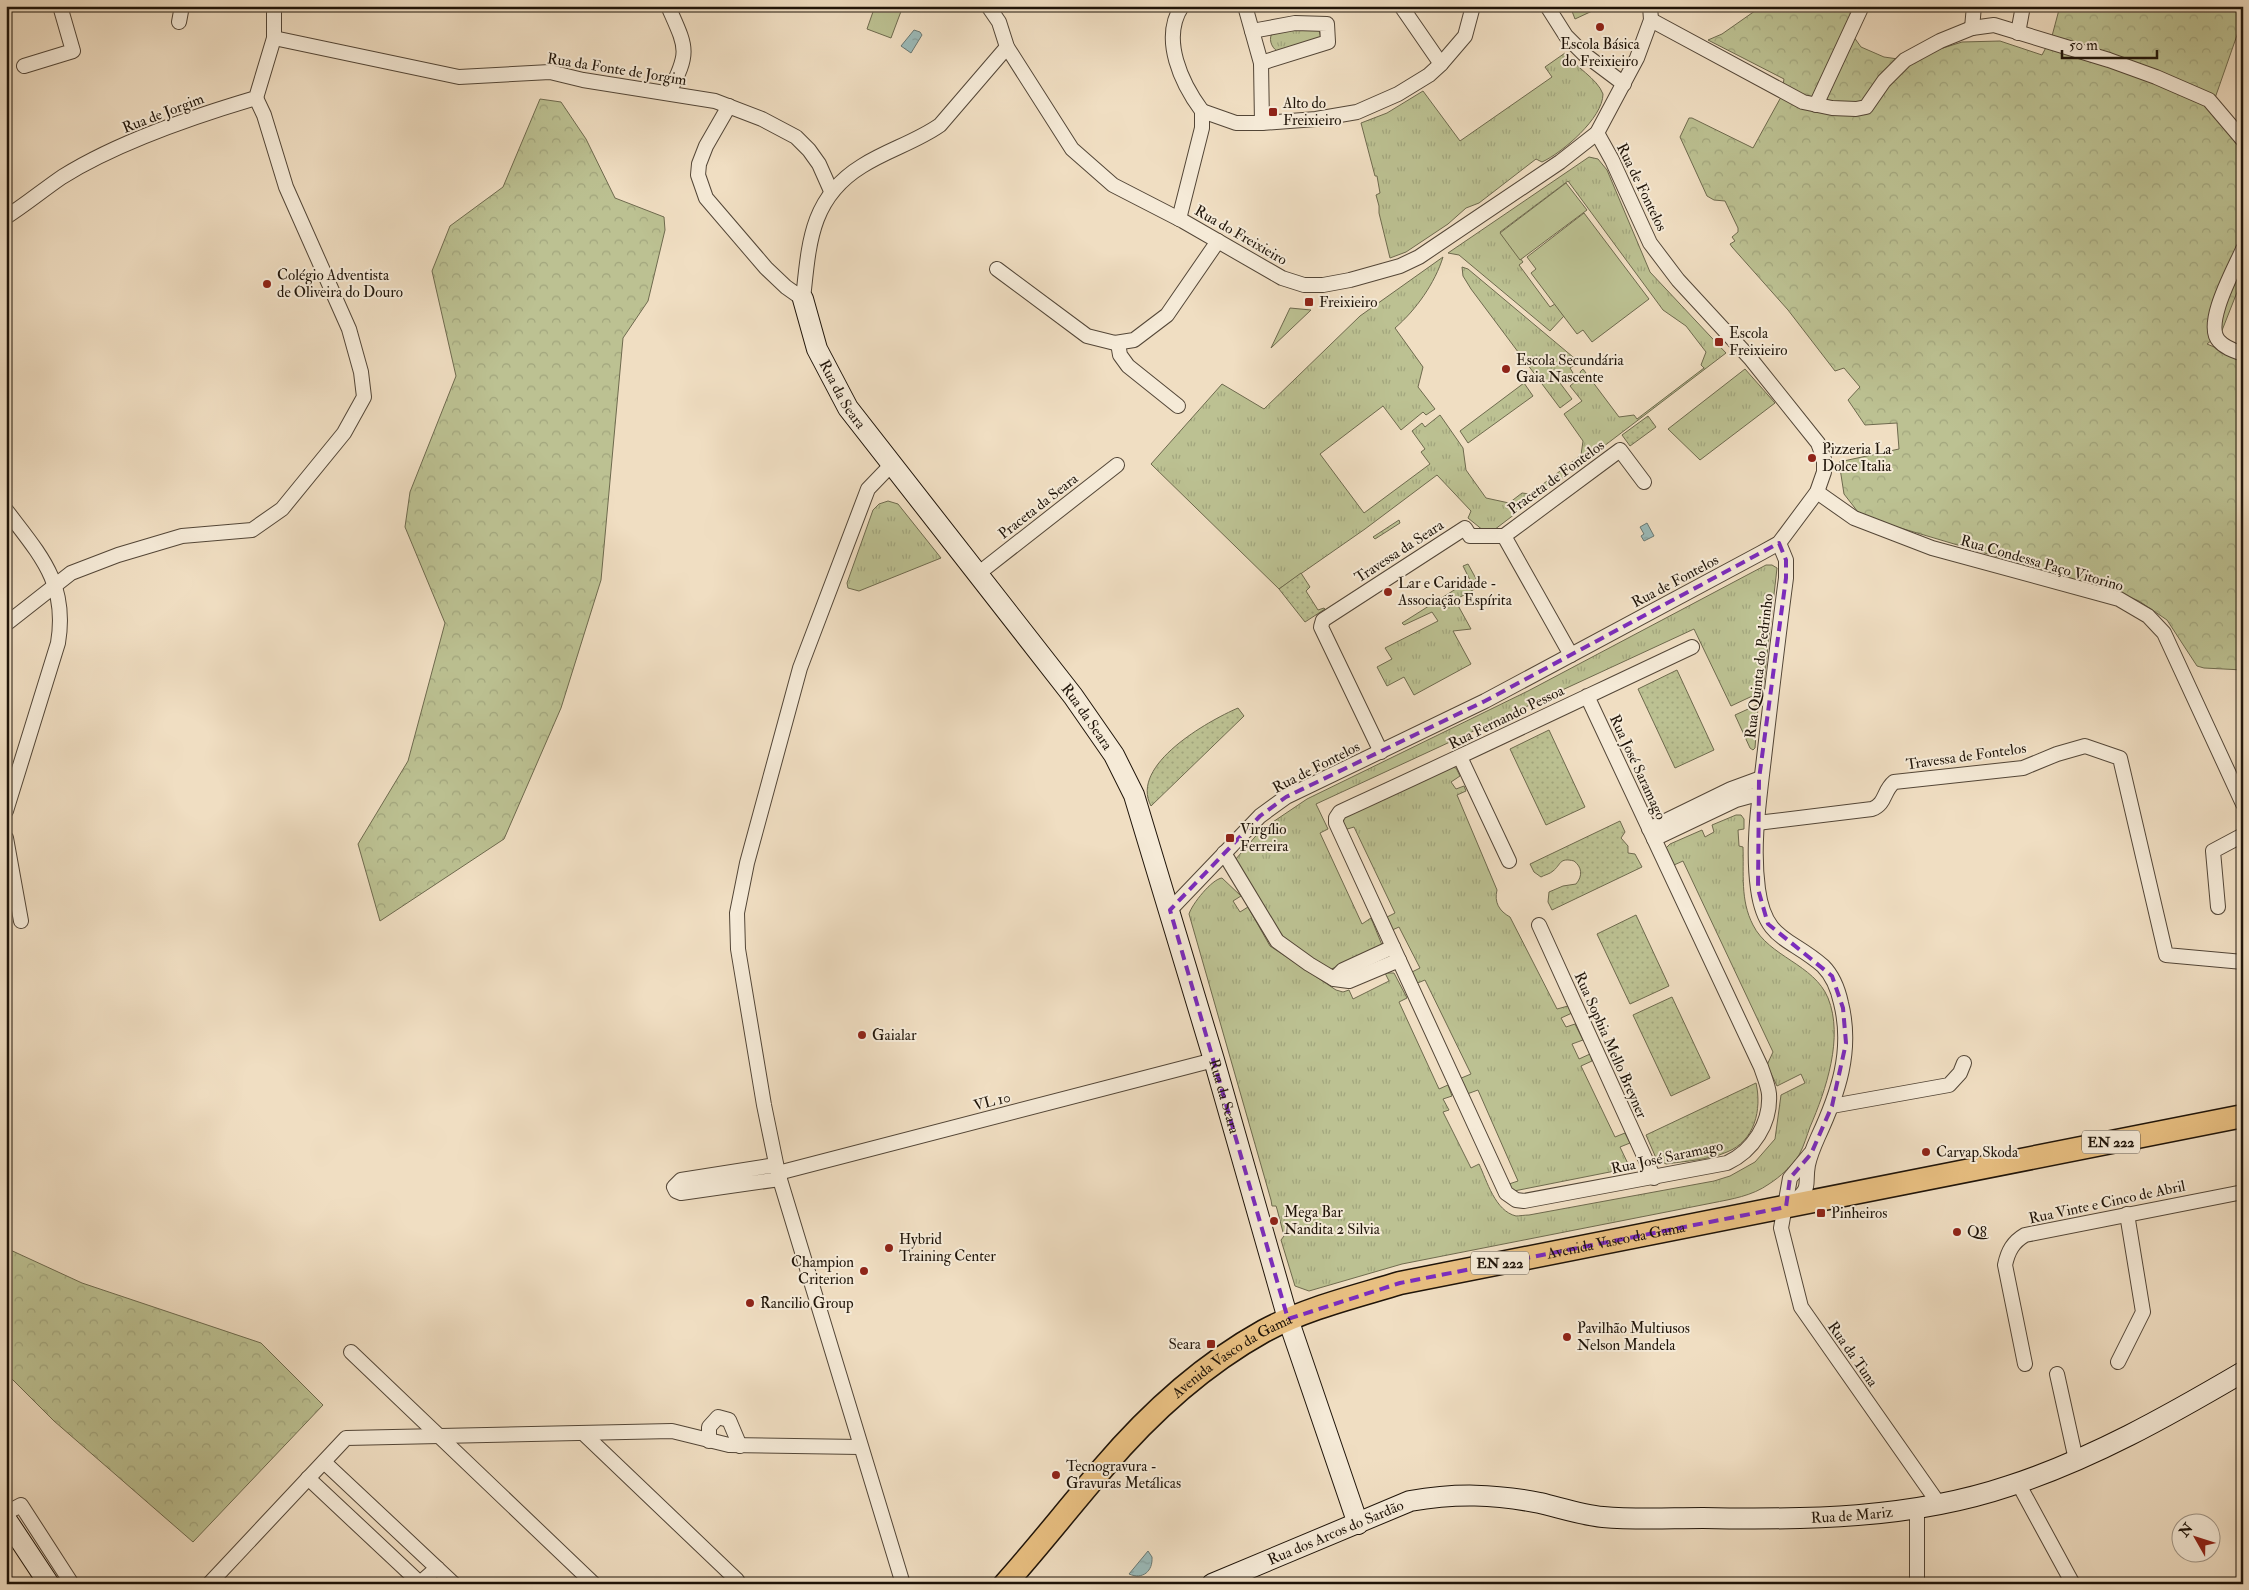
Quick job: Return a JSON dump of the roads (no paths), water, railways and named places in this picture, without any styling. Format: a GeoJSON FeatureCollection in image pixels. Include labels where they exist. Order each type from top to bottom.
{"type":"FeatureCollection","features":[{"type":"Feature","properties":{"kind":"main road","name":"Avenida Vasco da Gama"},"geometry":{"type":"LineString","coordinates":[[1005,1584],[1103,1468],[1143,1425],[1189,1383],[1224,1356],[1260,1334],[1288,1320],[1343,1300],[1400,1284],[2243,1116]]}},
{"type":"Feature","properties":{"kind":"street"},"geometry":{"type":"LineString","coordinates":[[24,66],[73,50],[60,6]]}},
{"type":"Feature","properties":{"kind":"street"},"geometry":{"type":"LineString","coordinates":[[179,22],[182,6]]}},
{"type":"Feature","properties":{"kind":"street"},"geometry":{"type":"LineString","coordinates":[[6,624],[72,572],[118,555],[182,536],[252,530],[282,509],[344,433],[364,397],[361,372],[349,329],[286,186],[264,115],[256,98],[274,38],[274,6]]}},
{"type":"Feature","properties":{"kind":"street"},"geometry":{"type":"LineString","coordinates":[[668,6],[685,46],[682,69],[669,92]]}},
{"type":"Feature","properties":{"kind":"street","name":"Rua do Freixieiro"},"geometry":{"type":"LineString","coordinates":[[988,6],[999,22],[1007,47],[1072,149],[1113,185],[1179,219],[1282,278],[1304,285],[1324,285],[1363,277],[1400,266],[1418,257],[1560,162],[1597,133]]}},
{"type":"Feature","properties":{"kind":"street"},"geometry":{"type":"LineString","coordinates":[[1179,219],[1202,128],[1202,112],[1188,89],[1174,54],[1174,26],[1182,6]]}},
{"type":"Feature","properties":{"kind":"street"},"geometry":{"type":"LineString","coordinates":[[1245,6],[1261,63],[1262,123]]}},
{"type":"Feature","properties":{"kind":"street"},"geometry":{"type":"LineString","coordinates":[[1401,6],[1441,64]]}},
{"type":"Feature","properties":{"kind":"street"},"geometry":{"type":"LineString","coordinates":[[1202,112],[1236,123],[1316,119],[1357,112],[1398,94],[1429,75],[1465,36],[1473,6]]}},
{"type":"Feature","properties":{"kind":"street"},"geometry":{"type":"LineString","coordinates":[[1547,6],[1566,36],[1584,54],[1624,84]]}},
{"type":"Feature","properties":{"kind":"street"},"geometry":{"type":"LineString","coordinates":[[1816,105],[1862,6]]}},
{"type":"Feature","properties":{"kind":"street"},"geometry":{"type":"LineString","coordinates":[[1972,28],[1974,6]]}},
{"type":"Feature","properties":{"kind":"street"},"geometry":{"type":"LineString","coordinates":[[2018,33],[2023,6]]}},
{"type":"Feature","properties":{"kind":"street"},"geometry":{"type":"LineString","coordinates":[[1597,133],[1638,58],[1650,13],[1694,42],[1797,99],[1816,105],[1856,109],[1866,107],[1884,81],[1905,60],[1940,41],[1972,28],[1994,25],[2119,64],[2156,77],[2209,100],[2243,140]]}},
{"type":"Feature","properties":{"kind":"street"},"geometry":{"type":"LineString","coordinates":[[1252,31],[1295,23],[1327,24],[1328,42],[1261,63]]}},
{"type":"Feature","properties":{"kind":"street","name":"Rua da Fonte de Jorgim"},"geometry":{"type":"LineString","coordinates":[[274,38],[459,77],[550,72],[583,80],[669,92],[715,101],[762,119],[796,137],[819,164],[831,191]]}},
{"type":"Feature","properties":{"kind":"street","name":"Rua da Seara"},"geometry":{"type":"LineString","coordinates":[[1007,47],[940,125],[929,133],[862,166],[831,191],[818,214],[809,239],[803,299],[817,349],[848,408],[893,463],[1073,696],[1114,755],[1134,795],[1170,910],[1288,1320],[1358,1524]]}},
{"type":"Feature","properties":{"kind":"street","name":"Rua de Jorgim"},"geometry":{"type":"LineString","coordinates":[[6,217],[62,177],[119,148],[202,114],[256,98]]}},
{"type":"Feature","properties":{"kind":"street"},"geometry":{"type":"LineString","coordinates":[[729,106],[706,146],[699,164],[698,175],[706,198],[766,268],[786,288],[803,299]]}},
{"type":"Feature","properties":{"kind":"street","name":"Rua de Fontelos"},"geometry":{"type":"LineString","coordinates":[[1170,910],[1260,816],[1286,797],[1459,714],[1571,656],[1779,543],[1817,492],[1824,472],[1824,459],[1818,443],[1750,358],[1678,280],[1650,243],[1612,160],[1597,133]]}},
{"type":"Feature","properties":{"kind":"street"},"geometry":{"type":"LineString","coordinates":[[997,269],[1087,336],[1118,342],[1134,340],[1167,315],[1218,241]]}},
{"type":"Feature","properties":{"kind":"street"},"geometry":{"type":"LineString","coordinates":[[2243,249],[2214,316],[2213,329],[2218,340],[2229,349],[2243,354]]}},
{"type":"Feature","properties":{"kind":"street"},"geometry":{"type":"LineString","coordinates":[[1118,342],[1120,355],[1128,366],[1178,406]]}},
{"type":"Feature","properties":{"kind":"street","name":"Praceta de Fontelos"},"geometry":{"type":"LineString","coordinates":[[1504,536],[1620,450],[1644,482]]}},
{"type":"Feature","properties":{"kind":"street"},"geometry":{"type":"LineString","coordinates":[[893,463],[868,489],[800,668],[747,863],[737,913],[738,950],[764,1105],[778,1172],[903,1584]]}},
{"type":"Feature","properties":{"kind":"street","name":"Praceta da Seara"},"geometry":{"type":"LineString","coordinates":[[978,573],[1117,465]]}},
{"type":"Feature","properties":{"kind":"street","name":"Rua Condessa Paço Vitorino"},"geometry":{"type":"LineString","coordinates":[[1817,492],[1854,518],[1932,548],[2119,600],[2148,616],[2164,633],[2242,800]]}},
{"type":"Feature","properties":{"kind":"street"},"geometry":{"type":"LineString","coordinates":[[6,510],[48,567],[55,585],[61,624],[58,643],[6,811]]}},
{"type":"Feature","properties":{"kind":"street","name":"Travessa da Seara"},"geometry":{"type":"LineString","coordinates":[[1381,752],[1321,627],[1323,620],[1465,528],[1470,536],[1504,536]]}},
{"type":"Feature","properties":{"kind":"street"},"geometry":{"type":"LineString","coordinates":[[1504,536],[1571,656]]}},
{"type":"Feature","properties":{"kind":"street","name":"Rua Quinta do Pedrinho"},"geometry":{"type":"LineString","coordinates":[[1779,543],[1786,560],[1786,578],[1758,794],[1756,859],[1758,889],[1762,911],[1768,924],[1823,966],[1832,976],[1838,991],[1846,1043],[1843,1072],[1832,1106]]}},
{"type":"Feature","properties":{"kind":"street","name":"Rua Fernando Pessoa"},"geometry":{"type":"LineString","coordinates":[[1336,818],[1340,812],[1692,648]]}},
{"type":"Feature","properties":{"kind":"street","name":"Rua José Saramago"},"geometry":{"type":"LineString","coordinates":[[1336,818],[1336,823],[1506,1193],[1511,1198],[1524,1202],[1654,1178],[1718,1165],[1740,1155],[1759,1135],[1766,1119],[1769,1092],[1762,1067],[1587,696]]}},
{"type":"Feature","properties":{"kind":"street","name":"Travessa de Fontelos"},"geometry":{"type":"LineString","coordinates":[[1757,823],[1872,809],[1883,802],[1889,787],[1894,782],[2023,768],[2057,754],[2085,746],[2113,754],[2120,758],[2166,954],[2243,962]]}},
{"type":"Feature","properties":{"kind":"street"},"geometry":{"type":"LineString","coordinates":[[1460,757],[1509,861]]}},
{"type":"Feature","properties":{"kind":"street"},"geometry":{"type":"LineString","coordinates":[[1652,834],[1731,789],[1761,778]]}},
{"type":"Feature","properties":{"kind":"street"},"geometry":{"type":"LineString","coordinates":[[1652,834],[1736,800],[1758,794]]}},
{"type":"Feature","properties":{"kind":"street"},"geometry":{"type":"LineString","coordinates":[[2218,907],[2212,851],[2243,835]]}},
{"type":"Feature","properties":{"kind":"street"},"geometry":{"type":"LineString","coordinates":[[6,838],[21,921]]}},
{"type":"Feature","properties":{"kind":"street"},"geometry":{"type":"LineString","coordinates":[[1224,853],[1277,941],[1334,979],[1349,981],[1399,960]]}},
{"type":"Feature","properties":{"kind":"street","name":"Rua Sophia Mello Breyner"},"geometry":{"type":"LineString","coordinates":[[1539,925],[1654,1178]]}},
{"type":"Feature","properties":{"kind":"street"},"geometry":{"type":"LineString","coordinates":[[1334,979],[1344,970],[1393,946]]}},
{"type":"Feature","properties":{"kind":"street","name":"VL 10"},"geometry":{"type":"LineString","coordinates":[[778,1172],[1214,1060]]}},
{"type":"Feature","properties":{"kind":"street"},"geometry":{"type":"LineString","coordinates":[[1832,1106],[1949,1086],[1960,1074],[1964,1063]]}},
{"type":"Feature","properties":{"kind":"street","name":"Rua da Tuna"},"geometry":{"type":"LineString","coordinates":[[1832,1106],[1811,1154],[1790,1178],[1781,1228],[1801,1307],[1939,1504]]}},
{"type":"Feature","properties":{"kind":"street"},"geometry":{"type":"LineString","coordinates":[[778,1172],[681,1194],[674,1187],[681,1180],[778,1172]]}},
{"type":"Feature","properties":{"kind":"street","name":"Rua Vinte e Cinco de Abril"},"geometry":{"type":"LineString","coordinates":[[2025,1364],[2005,1264],[2011,1247],[2025,1235],[2243,1192]]}},
{"type":"Feature","properties":{"kind":"street"},"geometry":{"type":"LineString","coordinates":[[2118,1362],[2143,1312],[2127,1214]]}},
{"type":"Feature","properties":{"kind":"street"},"geometry":{"type":"LineString","coordinates":[[351,1352],[594,1584]]}},
{"type":"Feature","properties":{"kind":"street","name":"Rua de Mariz"},"geometry":{"type":"LineString","coordinates":[[1432,1497],[1464,1494],[1503,1497],[1611,1517],[1752,1518],[1897,1512],[1939,1504],[2018,1483],[2076,1460],[2128,1437],[2243,1372]]}},
{"type":"Feature","properties":{"kind":"street"},"geometry":{"type":"LineString","coordinates":[[2057,1374],[2076,1460]]}},
{"type":"Feature","properties":{"kind":"street"},"geometry":{"type":"LineString","coordinates":[[709,1441],[709,1427],[718,1417],[729,1420],[740,1446]]}},
{"type":"Feature","properties":{"kind":"street"},"geometry":{"type":"LineString","coordinates":[[209,1584],[346,1438],[672,1431],[709,1441],[740,1446],[860,1447]]}},
{"type":"Feature","properties":{"kind":"street"},"geometry":{"type":"LineString","coordinates":[[583,1433],[738,1580],[734,1584]]}},
{"type":"Feature","properties":{"kind":"street"},"geometry":{"type":"LineString","coordinates":[[324,1462],[454,1584]]}},
{"type":"Feature","properties":{"kind":"street"},"geometry":{"type":"LineString","coordinates":[[308,1478],[420,1583],[437,1568]]}},
{"type":"Feature","properties":{"kind":"street"},"geometry":{"type":"LineString","coordinates":[[2018,1483],[2073,1584]]}},
{"type":"Feature","properties":{"kind":"street","name":"Rua dos Arcos do Sardão"},"geometry":{"type":"LineString","coordinates":[[1212,1584],[1410,1502],[1432,1497]]}},
{"type":"Feature","properties":{"kind":"street"},"geometry":{"type":"LineString","coordinates":[[6,1512],[21,1505],[72,1584]]}},
{"type":"Feature","properties":{"kind":"street"},"geometry":{"type":"LineString","coordinates":[[1917,1508],[1917,1584]]}},
{"type":"Feature","properties":{"kind":"street"},"geometry":{"type":"LineString","coordinates":[[6,1519],[49,1584]]}},
{"type":"Feature","properties":{"kind":"water"},"geometry":{"type":"Polygon","coordinates":[[[914,30],[922,35],[911,53],[901,46],[914,30]]]}},
{"type":"Feature","properties":{"kind":"water"},"geometry":{"type":"Polygon","coordinates":[[[1647,523],[1654,536],[1644,541],[1641,536],[1644,534],[1640,527],[1647,523]]]}},
{"type":"Feature","properties":{"kind":"water"},"geometry":{"type":"Polygon","coordinates":[[[1148,1551],[1152,1557],[1149,1570],[1139,1576],[1129,1574],[1148,1551]]]}},
{"type":"Feature","properties":{"kind":"place","name":"Escola Básica do Freixieiro"},"geometry":{"type":"Point","coordinates":[1600,27]}},
{"type":"Feature","properties":{"kind":"place","name":"Alto do Freixieiro"},"geometry":{"type":"Point","coordinates":[1273,112]}},
{"type":"Feature","properties":{"kind":"place","name":"Colégio Adventista de Oliveira do Douro"},"geometry":{"type":"Point","coordinates":[267,284]}},
{"type":"Feature","properties":{"kind":"place","name":"Freixieiro"},"geometry":{"type":"Point","coordinates":[1309,302]}},
{"type":"Feature","properties":{"kind":"place","name":"Escola Freixieiro"},"geometry":{"type":"Point","coordinates":[1719,342]}},
{"type":"Feature","properties":{"kind":"place","name":"Escola Secundária Gaia Nascente"},"geometry":{"type":"Point","coordinates":[1506,369]}},
{"type":"Feature","properties":{"kind":"place","name":"Pizzeria La Dolce Italia"},"geometry":{"type":"Point","coordinates":[1812,458]}},
{"type":"Feature","properties":{"kind":"place","name":"Lar e Caridade - Associação Espírita"},"geometry":{"type":"Point","coordinates":[1388,592]}},
{"type":"Feature","properties":{"kind":"place","name":"Virgílio Ferreira"},"geometry":{"type":"Point","coordinates":[1230,838]}},
{"type":"Feature","properties":{"kind":"place","name":"Gaialar"},"geometry":{"type":"Point","coordinates":[862,1035]}},
{"type":"Feature","properties":{"kind":"place","name":"Carvap Skoda"},"geometry":{"type":"Point","coordinates":[1926,1152]}},
{"type":"Feature","properties":{"kind":"place","name":"Pinheiros"},"geometry":{"type":"Point","coordinates":[1821,1213]}},
{"type":"Feature","properties":{"kind":"place","name":"Mega Bar Nandita 2 Silvia"},"geometry":{"type":"Point","coordinates":[1274,1221]}},
{"type":"Feature","properties":{"kind":"place","name":"Q8"},"geometry":{"type":"Point","coordinates":[1957,1232]}},
{"type":"Feature","properties":{"kind":"place","name":"Hybrid Training Center"},"geometry":{"type":"Point","coordinates":[889,1248]}},
{"type":"Feature","properties":{"kind":"place","name":"Champion Criterion"},"geometry":{"type":"Point","coordinates":[864,1271]}},
{"type":"Feature","properties":{"kind":"place","name":"Rancilio Group"},"geometry":{"type":"Point","coordinates":[750,1303]}},
{"type":"Feature","properties":{"kind":"place","name":"Pavilhão Multiusos Nelson Mandela"},"geometry":{"type":"Point","coordinates":[1567,1337]}},
{"type":"Feature","properties":{"kind":"place","name":"Seara"},"geometry":{"type":"Point","coordinates":[1211,1344]}},
{"type":"Feature","properties":{"kind":"place","name":"Tecnogravura - Gravuras Metálicas"},"geometry":{"type":"Point","coordinates":[1056,1475]}}]}
